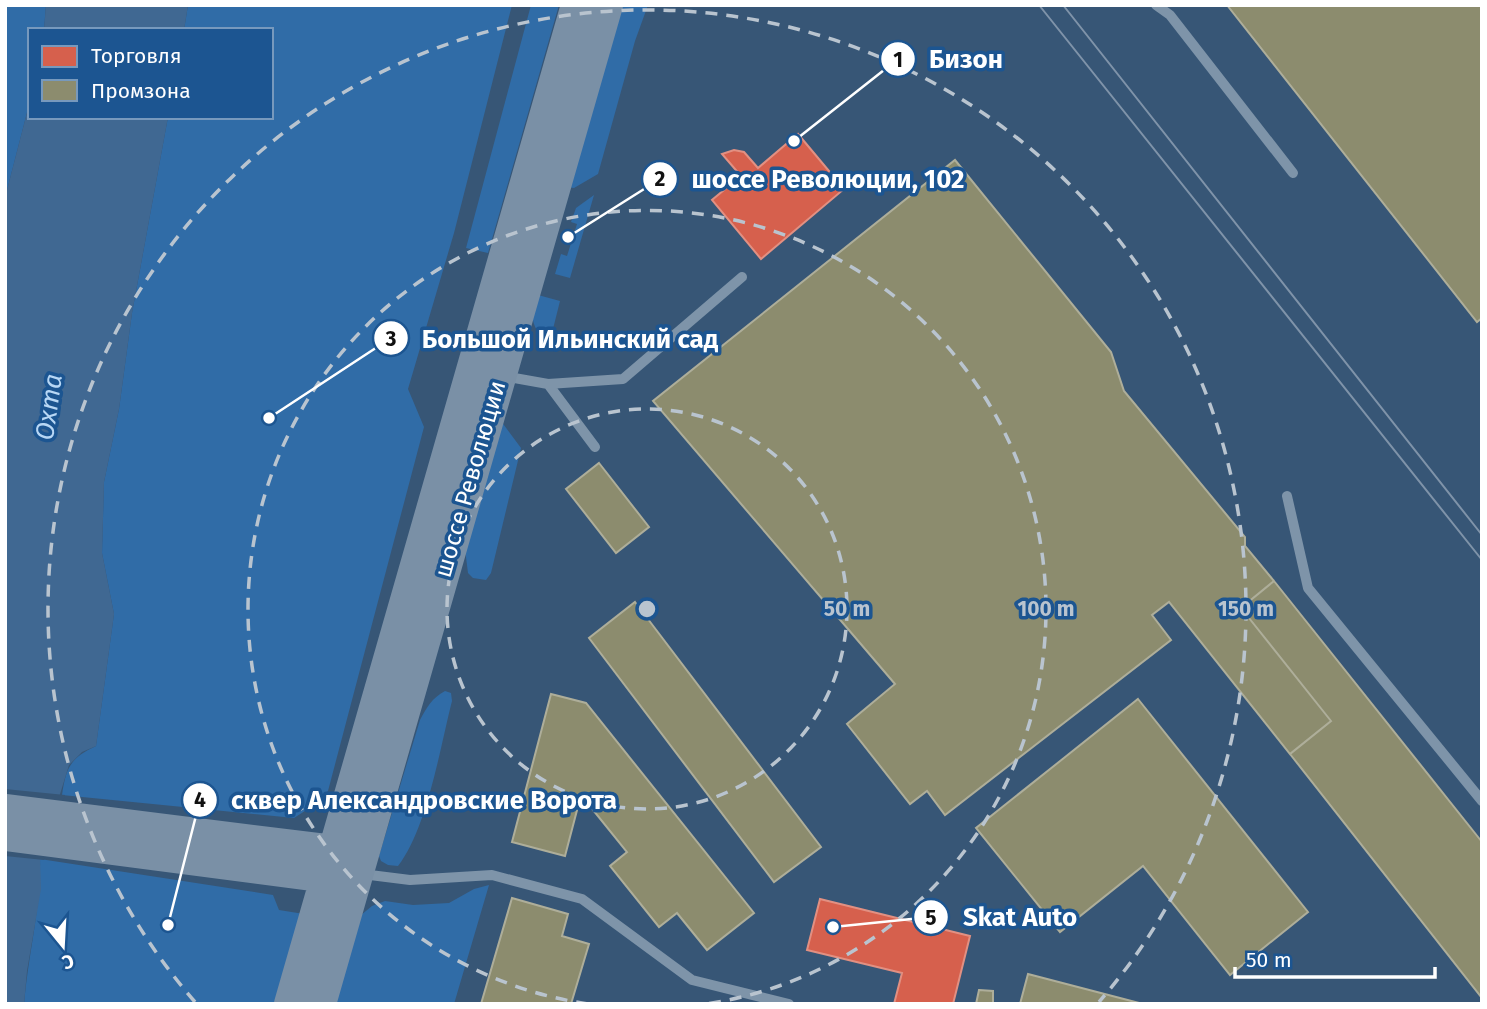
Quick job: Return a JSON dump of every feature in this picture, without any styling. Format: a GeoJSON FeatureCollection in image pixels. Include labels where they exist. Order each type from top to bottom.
{"type":"FeatureCollection","features":[{"type":"Feature","properties":{"kind":"main road","name":"шоссе Революции"},"geometry":{"type":"LineString","coordinates":[[486,373],[577,5]]}},
{"type":"Feature","properties":{"kind":"main road","name":"шоссе Революции"},"geometry":{"type":"LineString","coordinates":[[339,867],[486,373],[607,5]]}},
{"type":"Feature","properties":{"kind":"main road"},"geometry":{"type":"LineString","coordinates":[[5,810],[67,829],[339,867]]}},
{"type":"Feature","properties":{"kind":"main road"},"geometry":{"type":"LineString","coordinates":[[5,835],[67,829]]}},
{"type":"Feature","properties":{"kind":"main road"},"geometry":{"type":"LineString","coordinates":[[290,1004],[339,867]]}},
{"type":"Feature","properties":{"kind":"main road"},"geometry":{"type":"LineString","coordinates":[[320,1004],[339,867]]}},
{"type":"Feature","properties":{"kind":"lane"},"geometry":{"type":"LineString","coordinates":[[1156,5],[1170,15],[1293,173]]}},
{"type":"Feature","properties":{"kind":"lane"},"geometry":{"type":"LineString","coordinates":[[486,373],[548,384],[623,379],[742,277]]}},
{"type":"Feature","properties":{"kind":"lane"},"geometry":{"type":"LineString","coordinates":[[548,384],[595,447]]}},
{"type":"Feature","properties":{"kind":"lane"},"geometry":{"type":"LineString","coordinates":[[1287,496],[1308,588],[1482,802]]}},
{"type":"Feature","properties":{"kind":"lane"},"geometry":{"type":"LineString","coordinates":[[339,867],[410,880],[492,875],[582,899],[692,980],[789,1004]]}},
{"type":"Feature","properties":{"kind":"shaded area"},"geometry":{"type":"Polygon","coordinates":[[[5,5],[46,5],[44,28],[28,28],[28,109],[5,198],[5,5]]]}},
{"type":"Feature","properties":{"kind":"shaded area"},"geometry":{"type":"Polygon","coordinates":[[[188,5],[512,5],[454,233],[408,389],[424,427],[328,791],[294,818],[62,795],[71,765],[80,755],[96,746],[114,614],[102,553],[104,482],[119,409],[132,313],[168,119],[273,119],[273,28],[184,28],[188,5]]]}},
{"type":"Feature","properties":{"kind":"shaded area"},"geometry":{"type":"Polygon","coordinates":[[[531,5],[559,5],[488,253],[466,248],[531,5]]]}},
{"type":"Feature","properties":{"kind":"shaded area"},"geometry":{"type":"Polygon","coordinates":[[[620,5],[648,5],[635,41],[598,174],[574,188],[567,187],[620,5]]]}},
{"type":"Feature","properties":{"kind":"shaded area"},"geometry":{"type":"Polygon","coordinates":[[[594,195],[570,278],[555,274],[561,254],[567,256],[577,224],[571,222],[576,208],[594,195]]]}},
{"type":"Feature","properties":{"kind":"shaded area"},"geometry":{"type":"Polygon","coordinates":[[[538,295],[560,301],[549,345],[538,333],[533,322],[533,310],[538,295]]]}},
{"type":"Feature","properties":{"kind":"shaded area"},"geometry":{"type":"Polygon","coordinates":[[[501,421],[521,448],[491,573],[486,580],[473,578],[468,573],[465,549],[501,421]]]}},
{"type":"Feature","properties":{"kind":"shaded area"},"geometry":{"type":"Polygon","coordinates":[[[445,691],[451,693],[452,701],[425,810],[398,866],[388,865],[381,861],[379,856],[420,720],[430,703],[445,691]]]}},
{"type":"Feature","properties":{"kind":"shaded area"},"geometry":{"type":"Polygon","coordinates":[[[40,859],[273,895],[279,910],[304,914],[277,1004],[24,1004],[40,859]]]}},
{"type":"Feature","properties":{"kind":"shaded area"},"geometry":{"type":"Polygon","coordinates":[[[489,885],[454,1004],[334,1004],[355,920],[372,906],[385,901],[413,905],[449,903],[474,889],[489,885]]]}},
{"type":"Feature","properties":{"kind":"water"},"geometry":{"type":"Polygon","coordinates":[[[46,5],[188,5],[184,28],[44,28],[46,5]]]}},
{"type":"Feature","properties":{"kind":"water","name":"Охта"},"geometry":{"type":"Polygon","coordinates":[[[28,109],[28,119],[168,119],[132,313],[119,409],[104,482],[102,553],[114,614],[96,746],[82,752],[69,765],[40,859],[41,889],[24,1004],[5,1004],[5,198],[28,109]]]}},
{"type":"Feature","properties":{"kind":"pier"},"geometry":{"type":"Polygon","coordinates":[[[5,789],[65,795],[44,860],[5,856],[5,789]]]}},
{"type":"Feature","properties":{"kind":"building: Торговля"},"geometry":{"type":"Polygon","coordinates":[[[798,134],[844,189],[761,259],[712,200],[741,176],[722,154],[734,150],[744,152],[758,168],[798,134]]]}},
{"type":"Feature","properties":{"kind":"building: Торговля"},"geometry":{"type":"Polygon","coordinates":[[[820,899],[970,936],[953,1004],[894,1004],[902,973],[807,950],[820,899]]]}},
{"type":"Feature","properties":{"kind":"building: Промзона"},"geometry":{"type":"Polygon","coordinates":[[[1227,5],[1482,5],[1482,318],[1477,322],[1227,5]]]}},
{"type":"Feature","properties":{"kind":"building: Промзона"},"geometry":{"type":"Polygon","coordinates":[[[955,160],[1111,352],[1124,391],[1245,537],[1245,546],[1274,581],[1241,608],[1331,721],[1290,754],[1169,602],[1152,615],[1171,640],[945,815],[927,791],[910,804],[847,724],[895,684],[653,401],[955,160]]]}},
{"type":"Feature","properties":{"kind":"building: Промзона"},"geometry":{"type":"Polygon","coordinates":[[[599,463],[649,527],[616,553],[566,489],[599,463]]]}},
{"type":"Feature","properties":{"kind":"building: Промзона"},"geometry":{"type":"Polygon","coordinates":[[[1274,581],[1482,842],[1482,998],[1290,754],[1331,721],[1241,608],[1274,581]]]}},
{"type":"Feature","properties":{"kind":"building: Промзона"},"geometry":{"type":"Polygon","coordinates":[[[635,602],[821,847],[774,882],[589,638],[635,602]]]}},
{"type":"Feature","properties":{"kind":"building: Промзона"},"geometry":{"type":"Polygon","coordinates":[[[551,694],[586,703],[754,913],[707,950],[677,913],[659,927],[610,866],[627,852],[581,795],[565,856],[512,842],[551,694]]]}},
{"type":"Feature","properties":{"kind":"building: Промзона"},"geometry":{"type":"Polygon","coordinates":[[[1138,699],[1308,912],[1230,975],[1143,866],[1060,932],[976,828],[1138,699]]]}},
{"type":"Feature","properties":{"kind":"building: Промзона"},"geometry":{"type":"Polygon","coordinates":[[[512,898],[568,914],[562,936],[589,944],[571,1004],[481,1004],[512,898]]]}},
{"type":"Feature","properties":{"kind":"building: Промзона"},"geometry":{"type":"Polygon","coordinates":[[[1028,974],[1143,1004],[1020,1004],[1028,974]]]}},
{"type":"Feature","properties":{"kind":"building: Промзона"},"geometry":{"type":"Polygon","coordinates":[[[979,990],[993,991],[993,1004],[976,1004],[979,990]]]}},
{"type":"Feature","properties":{"kind":"tram line"},"geometry":{"type":"LineString","coordinates":[[1039,5],[1482,560]]}},
{"type":"Feature","properties":{"kind":"tram line"},"geometry":{"type":"LineString","coordinates":[[1063,5],[1482,535]]}},
{"type":"Feature","properties":{"kind":"place","name":"Бизон"},"geometry":{"type":"Point","coordinates":[794,141]}},
{"type":"Feature","properties":{"kind":"place","name":"шоссе Революции, 102"},"geometry":{"type":"Point","coordinates":[568,237]}},
{"type":"Feature","properties":{"kind":"place","name":"Большой Ильинский сад"},"geometry":{"type":"Point","coordinates":[269,418]}},
{"type":"Feature","properties":{"kind":"place","name":"сквер Александровские Ворота"},"geometry":{"type":"Point","coordinates":[168,925]}},
{"type":"Feature","properties":{"kind":"place","name":"Skat Auto"},"geometry":{"type":"Point","coordinates":[833,927]}}]}
